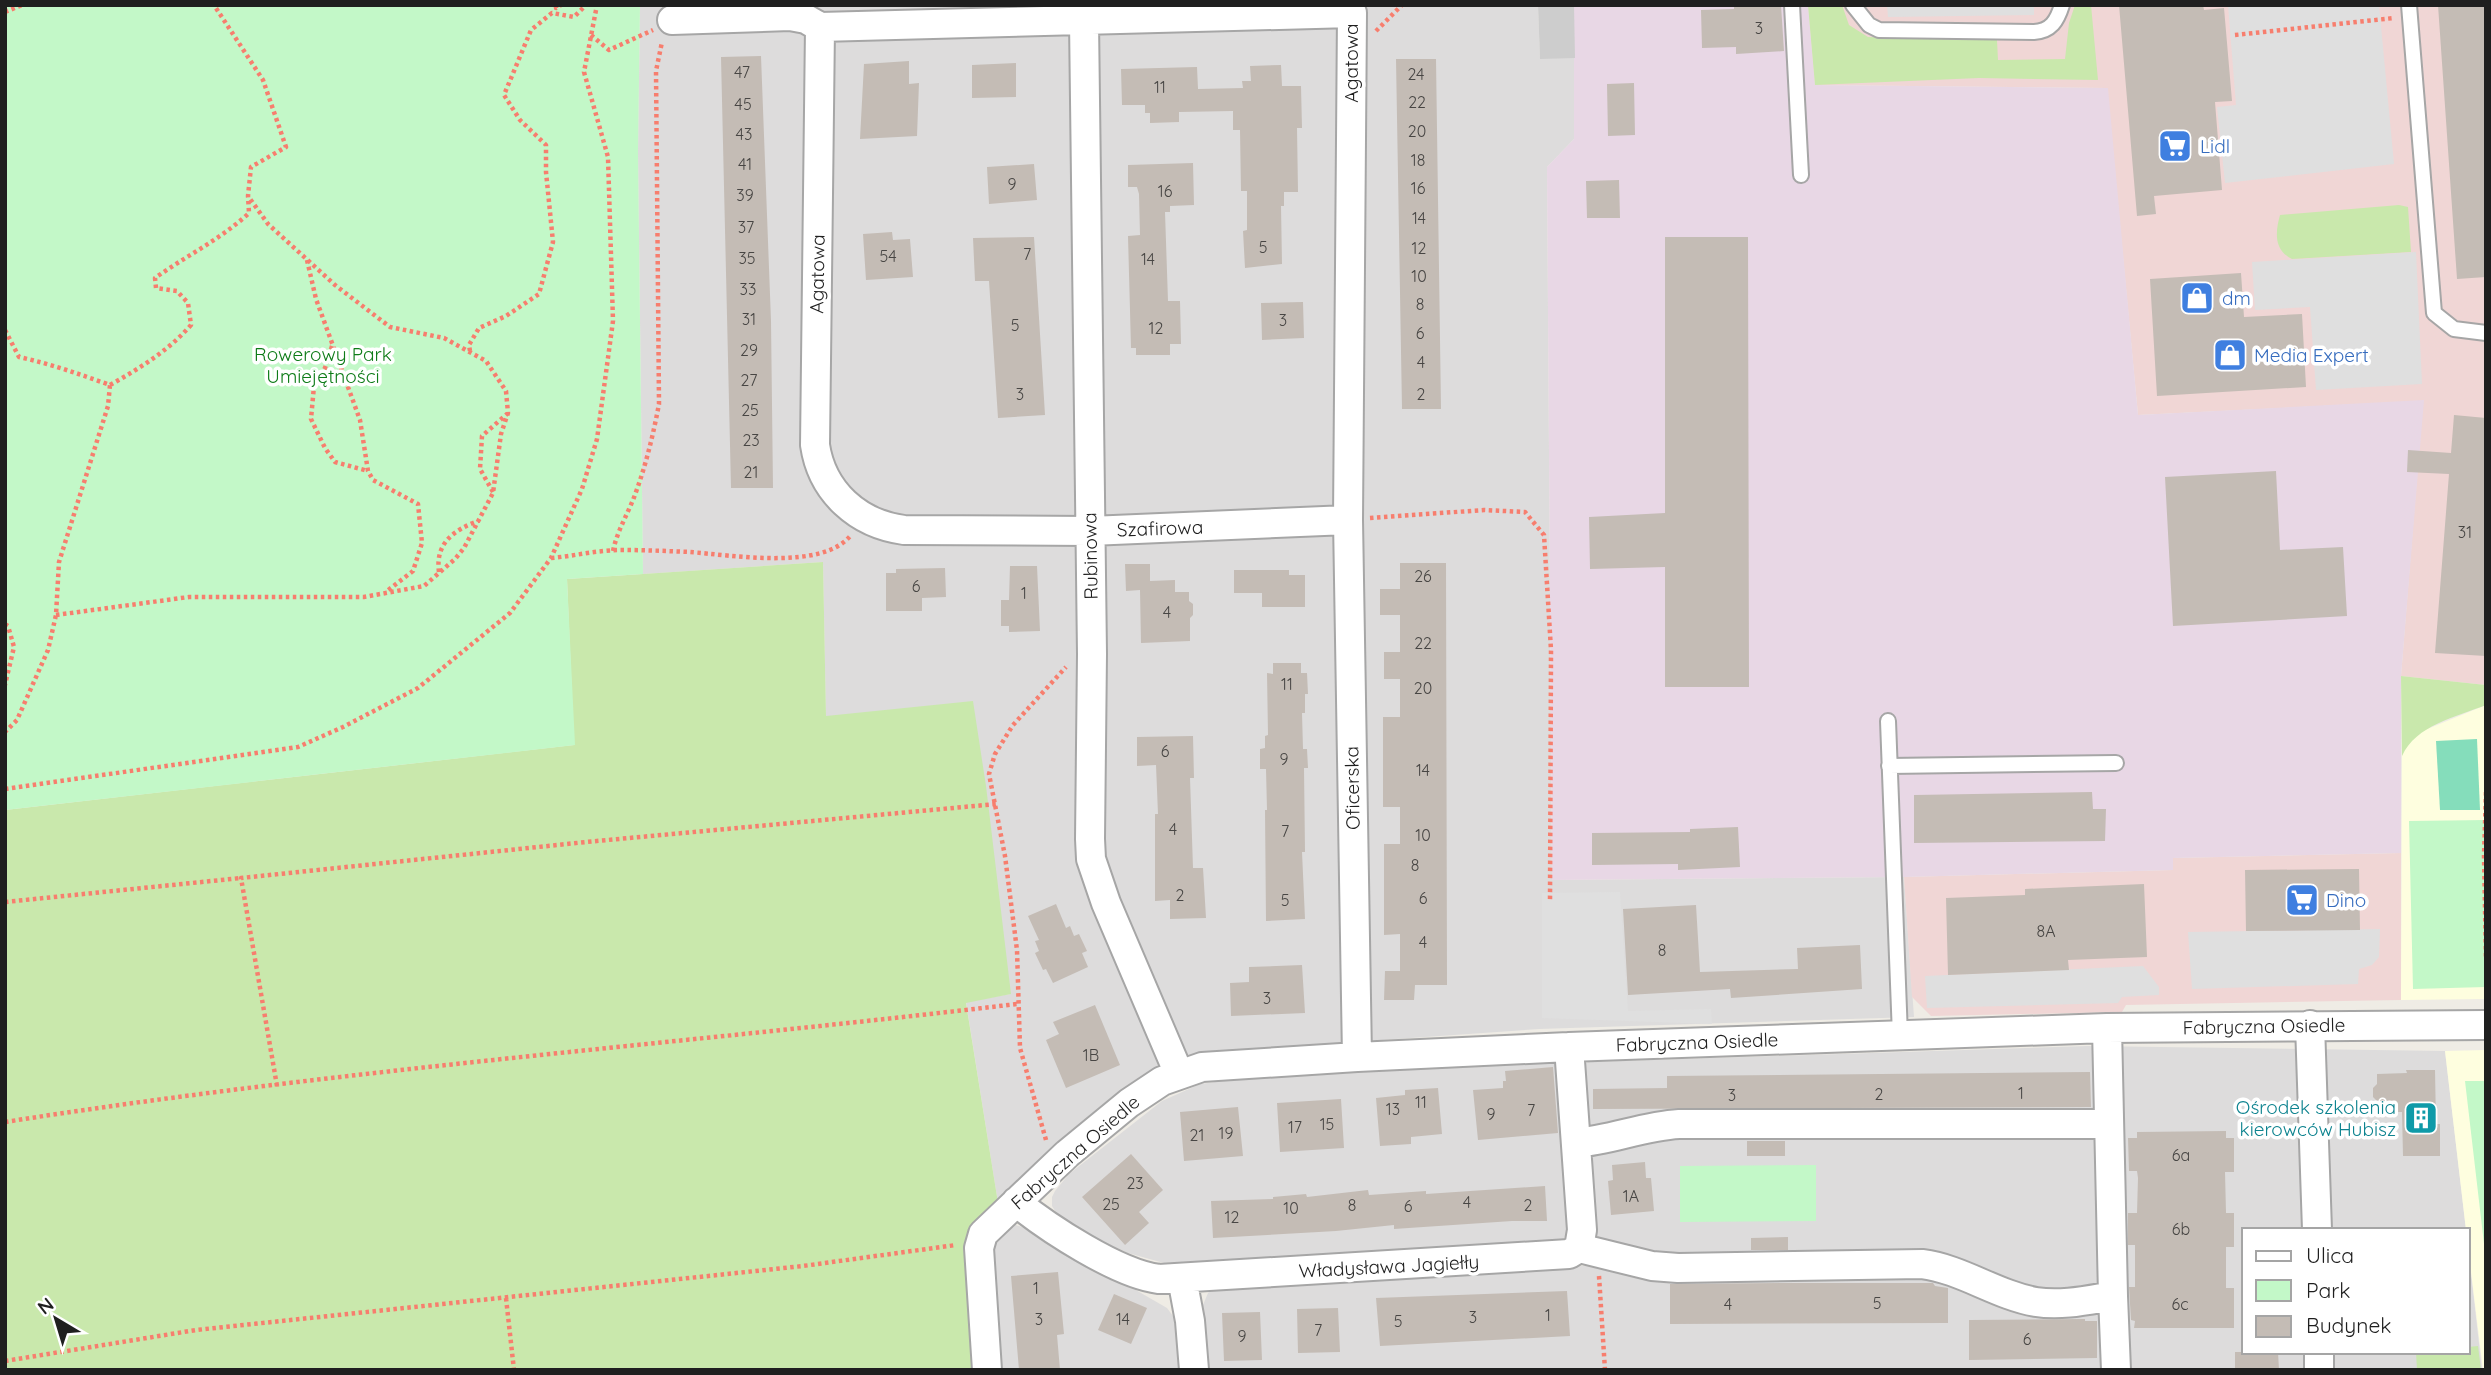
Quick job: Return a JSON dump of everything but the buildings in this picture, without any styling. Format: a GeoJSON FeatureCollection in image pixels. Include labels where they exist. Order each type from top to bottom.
{"type":"FeatureCollection","features":[{"type":"Feature","properties":{"kind":"street","name":"Agatowa"},"geometry":{"type":"LineString","coordinates":[[672,20],[790,16],[806,19],[820,27],[1352,13],[1348,520]]}},
{"type":"Feature","properties":{"kind":"street","name":"Rubinowa"},"geometry":{"type":"LineString","coordinates":[[1084,21],[1092,654],[1091,859],[1106,903],[1179,1074]]}},
{"type":"Feature","properties":{"kind":"street","name":"Agatowa"},"geometry":{"type":"LineString","coordinates":[[820,27],[815,445],[825,479],[857,514]]}},
{"type":"Feature","properties":{"kind":"street","name":"Szafirowa"},"geometry":{"type":"LineString","coordinates":[[857,514],[888,528],[904,530],[1090,531],[1348,520]]}},
{"type":"Feature","properties":{"kind":"street","name":"Oficerska"},"geometry":{"type":"LineString","coordinates":[[1348,520],[1357,1057]]}},
{"type":"Feature","properties":{"kind":"street"},"geometry":{"type":"LineString","coordinates":[[2310,1025],[2317,1228]]}},
{"type":"Feature","properties":{"kind":"street","name":"Fabryczna Osiedle"},"geometry":{"type":"LineString","coordinates":[[979,1244],[983,1234],[1056,1164],[1144,1092],[1179,1074],[1218,1066],[1569,1047],[2107,1028],[2486,1025]]}},
{"type":"Feature","properties":{"kind":"street"},"geometry":{"type":"LineString","coordinates":[[2107,1028],[2107,1124],[2116,1370]]}},
{"type":"Feature","properties":{"kind":"street"},"geometry":{"type":"LineString","coordinates":[[1569,1047],[1582,1230],[1589,1250],[1652,1266],[1678,1268],[1922,1264],[1946,1269],[2036,1302],[2062,1303],[2113,1296]]}},
{"type":"Feature","properties":{"kind":"street"},"geometry":{"type":"LineString","coordinates":[[1576,1143],[1679,1124],[2107,1124]]}},
{"type":"Feature","properties":{"kind":"street","name":"Władysława Jagiełły"},"geometry":{"type":"LineString","coordinates":[[1016,1202],[1067,1238],[1134,1273],[1159,1279],[1565,1255],[1589,1250]]}},
{"type":"Feature","properties":{"kind":"street"},"geometry":{"type":"LineString","coordinates":[[979,1244],[988,1370]]}},
{"type":"Feature","properties":{"kind":"street"},"geometry":{"type":"LineString","coordinates":[[1182,1278],[1191,1321],[1194,1370]]}},
{"type":"Feature","properties":{"kind":"lane"},"geometry":{"type":"LineString","coordinates":[[1792,5],[1801,175]]}},
{"type":"Feature","properties":{"kind":"lane"},"geometry":{"type":"LineString","coordinates":[[1853,5],[1869,25],[1879,30],[2034,32],[2044,31],[2052,26],[2062,5]]}},
{"type":"Feature","properties":{"kind":"lane"},"geometry":{"type":"LineString","coordinates":[[2409,11],[2434,313],[2454,328],[2486,333]]}},
{"type":"Feature","properties":{"kind":"lane"},"geometry":{"type":"LineString","coordinates":[[1888,721],[1900,1036]]}},
{"type":"Feature","properties":{"kind":"lane"},"geometry":{"type":"LineString","coordinates":[[1889,766],[2116,763]]}},
{"type":"Feature","properties":{"kind":"path"},"geometry":{"type":"LineString","coordinates":[[5,12],[22,5]]}},
{"type":"Feature","properties":{"kind":"path"},"geometry":{"type":"LineString","coordinates":[[5,330],[19,357],[63,367],[71,373],[110,385],[174,344],[191,325],[188,303],[177,291],[156,288],[155,278],[233,228],[250,213],[248,196],[251,167],[286,148],[263,80],[214,5]]}},
{"type":"Feature","properties":{"kind":"path"},"geometry":{"type":"LineString","coordinates":[[552,13],[574,17],[586,5]]}},
{"type":"Feature","properties":{"kind":"path"},"geometry":{"type":"LineString","coordinates":[[5,789],[298,747],[418,688],[510,613],[551,558],[582,489],[597,439],[613,321],[608,157],[584,72],[597,5]]}},
{"type":"Feature","properties":{"kind":"path"},"geometry":{"type":"LineString","coordinates":[[470,352],[469,345],[479,328],[506,316],[539,294],[554,242],[546,172],[546,145],[520,120],[504,95],[531,30],[558,6]]}},
{"type":"Feature","properties":{"kind":"path"},"geometry":{"type":"LineString","coordinates":[[2235,35],[2409,11]]}},
{"type":"Feature","properties":{"kind":"path"},"geometry":{"type":"LineString","coordinates":[[591,35],[609,50],[672,20]]}},
{"type":"Feature","properties":{"kind":"path"},"geometry":{"type":"LineString","coordinates":[[613,551],[617,533],[633,500],[651,447],[659,404],[656,71],[663,37],[672,20]]}},
{"type":"Feature","properties":{"kind":"path"},"geometry":{"type":"LineString","coordinates":[[56,615],[189,597],[364,597],[424,586],[455,559],[493,493],[501,434],[508,413],[506,391],[486,361],[444,338],[390,327],[335,285],[268,224],[248,196]]}},
{"type":"Feature","properties":{"kind":"path"},"geometry":{"type":"LineString","coordinates":[[307,259],[316,299],[360,420],[368,471],[373,480],[418,504],[422,543],[413,571],[385,593]]}},
{"type":"Feature","properties":{"kind":"path"},"geometry":{"type":"LineString","coordinates":[[333,345],[325,368],[314,386],[311,419],[335,462],[368,471]]}},
{"type":"Feature","properties":{"kind":"path"},"geometry":{"type":"LineString","coordinates":[[5,732],[17,720],[48,650],[56,615],[59,562],[108,406],[110,385]]}},
{"type":"Feature","properties":{"kind":"path"},"geometry":{"type":"LineString","coordinates":[[493,493],[480,469],[482,436],[508,413]]}},
{"type":"Feature","properties":{"kind":"path"},"geometry":{"type":"LineString","coordinates":[[1348,520],[1485,510],[1525,512],[1544,535],[1551,650],[1550,902]]}},
{"type":"Feature","properties":{"kind":"path"},"geometry":{"type":"LineString","coordinates":[[551,558],[613,551],[794,557],[826,552],[847,540],[857,514]]}},
{"type":"Feature","properties":{"kind":"path"},"geometry":{"type":"LineString","coordinates":[[439,573],[438,561],[447,538],[462,527],[479,521]]}},
{"type":"Feature","properties":{"kind":"path"},"geometry":{"type":"LineString","coordinates":[[56,615],[124,607]]}},
{"type":"Feature","properties":{"kind":"path"},"geometry":{"type":"LineString","coordinates":[[5,624],[14,647],[5,685]]}},
{"type":"Feature","properties":{"kind":"path"},"geometry":{"type":"LineString","coordinates":[[1056,1164],[1045,1138],[1024,1066],[1018,1034],[1017,950],[996,804],[989,774],[995,754],[1029,705],[1075,656],[1092,654]]}},
{"type":"Feature","properties":{"kind":"path"},"geometry":{"type":"LineString","coordinates":[[2486,792],[2486,959]]}},
{"type":"Feature","properties":{"kind":"path"},"geometry":{"type":"LineString","coordinates":[[5,902],[559,845],[996,804]]}},
{"type":"Feature","properties":{"kind":"path"},"geometry":{"type":"LineString","coordinates":[[241,878],[277,1086]]}},
{"type":"Feature","properties":{"kind":"path"},"geometry":{"type":"LineString","coordinates":[[5,1122],[101,1107],[277,1086],[1017,1004]]}},
{"type":"Feature","properties":{"kind":"path"},"geometry":{"type":"LineString","coordinates":[[5,1361],[196,1330],[979,1244]]}},
{"type":"Feature","properties":{"kind":"path"},"geometry":{"type":"LineString","coordinates":[[1589,1250],[1605,1370]]}},
{"type":"Feature","properties":{"kind":"path"},"geometry":{"type":"LineString","coordinates":[[506,1298],[514,1370]]}},
{"type":"Feature","properties":{"kind":"shaded area"},"geometry":{"type":"Polygon","coordinates":[[[640,5],[1538,5],[1540,58],[1575,58],[1574,139],[1547,167],[1552,880],[1904,877],[1914,1017],[1539,1029],[1209,1052],[1179,1058],[1143,1077],[998,1203],[966,1002],[1010,994],[826,717],[823,562],[643,574],[638,152],[640,5]]]}},
{"type":"Feature","properties":{"kind":"shaded area"},"geometry":{"type":"Polygon","coordinates":[[[1538,5],[1574,5],[1575,58],[1540,59],[1538,5]]]}},
{"type":"Feature","properties":{"kind":"shaded area"},"geometry":{"type":"Polygon","coordinates":[[[1574,5],[1808,5],[1815,85],[2108,88],[2138,415],[2424,400],[2401,676],[2401,853],[2173,858],[2173,870],[1904,877],[1552,880],[1547,167],[1574,139],[1574,5]]]}},
{"type":"Feature","properties":{"kind":"shaded area"},"geometry":{"type":"Polygon","coordinates":[[[1808,5],[2486,5],[2486,685],[2401,676],[2423,401],[2138,415],[2107,88],[1815,85],[1808,5]]]}},
{"type":"Feature","properties":{"kind":"shaded area"},"geometry":{"type":"Polygon","coordinates":[[[1887,5],[2034,5],[2034,15],[1888,17],[1887,5]]]}},
{"type":"Feature","properties":{"kind":"shaded area"},"geometry":{"type":"Polygon","coordinates":[[[2228,5],[2379,5],[2394,164],[2225,183],[2217,107],[2236,105],[2228,5]]]}},
{"type":"Feature","properties":{"kind":"shaded area"},"geometry":{"type":"Polygon","coordinates":[[[2416,252],[2422,384],[2316,390],[2310,307],[2255,310],[2252,262],[2416,252]]]}},
{"type":"Feature","properties":{"kind":"shaded area"},"geometry":{"type":"Polygon","coordinates":[[[2486,705],[2486,999],[2401,1000],[2402,756],[2407,744],[2420,732],[2486,705]]]}},
{"type":"Feature","properties":{"kind":"shaded area"},"geometry":{"type":"Polygon","coordinates":[[[2401,853],[2401,1000],[2126,1005],[2122,1012],[1931,1016],[1912,997],[1904,877],[2173,870],[2173,858],[2401,853]]]}},
{"type":"Feature","properties":{"kind":"shaded area"},"geometry":{"type":"Polygon","coordinates":[[[1620,892],[1628,1011],[1711,1009],[1712,1024],[1542,1018],[1542,893],[1620,892]]]}},
{"type":"Feature","properties":{"kind":"shaded area"},"geometry":{"type":"Polygon","coordinates":[[[2380,929],[2379,957],[2372,965],[2359,969],[2358,984],[2192,989],[2188,932],[2380,929]]]}},
{"type":"Feature","properties":{"kind":"shaded area"},"geometry":{"type":"Polygon","coordinates":[[[2143,966],[2159,987],[2159,995],[2122,997],[2118,1003],[1927,1008],[1925,976],[2143,966]]]}},
{"type":"Feature","properties":{"kind":"shaded area"},"geometry":{"type":"Polygon","coordinates":[[[2088,1046],[2445,1051],[2466,1228],[2242,1228],[2242,1354],[2470,1354],[2470,1265],[2482,1370],[1208,1370],[1203,1305],[1208,1293],[1214,1288],[1596,1265],[1582,1065],[1588,1062],[2088,1046]]]}},
{"type":"Feature","properties":{"kind":"shaded area"},"geometry":{"type":"Polygon","coordinates":[[[2486,1050],[2486,1370],[2483,1370],[2470,1263],[2470,1228],[2466,1228],[2445,1051],[2486,1050]]]}},
{"type":"Feature","properties":{"kind":"shaded area"},"geometry":{"type":"Polygon","coordinates":[[[1552,1061],[1558,1064],[1571,1228],[1562,1241],[1164,1263],[1128,1253],[1095,1238],[1059,1217],[1052,1206],[1055,1191],[1069,1174],[1162,1101],[1200,1084],[1552,1061]]]}},
{"type":"Feature","properties":{"kind":"shaded area"},"geometry":{"type":"Polygon","coordinates":[[[1008,1226],[1030,1229],[1167,1308],[1176,1320],[1180,1370],[1001,1370],[990,1243],[1008,1226]]]}},
{"type":"Feature","properties":{"kind":"green space","name":"Rowerowy Park Umiejętności"},"geometry":{"type":"Polygon","coordinates":[[[5,5],[640,5],[638,152],[643,574],[567,579],[575,745],[5,810],[5,5]]]}},
{"type":"Feature","properties":{"kind":"green space"},"geometry":{"type":"Polygon","coordinates":[[[1808,5],[1842,5],[1849,25],[1868,37],[1997,40],[1998,60],[2065,59],[2069,23],[2075,5],[2091,5],[2098,80],[1979,78],[1815,85],[1808,5]]]}},
{"type":"Feature","properties":{"kind":"green space"},"geometry":{"type":"Polygon","coordinates":[[[2399,205],[2408,207],[2411,252],[2292,259],[2282,251],[2277,240],[2280,215],[2399,205]]]}},
{"type":"Feature","properties":{"kind":"green space"},"geometry":{"type":"Polygon","coordinates":[[[823,562],[826,716],[973,701],[1011,994],[966,1003],[998,1203],[968,1232],[978,1370],[5,1370],[5,810],[574,745],[567,579],[823,562]]]}},
{"type":"Feature","properties":{"kind":"green space"},"geometry":{"type":"Polygon","coordinates":[[[2401,676],[2486,685],[2486,705],[2427,729],[2408,745],[2402,756],[2401,676]]]}},
{"type":"Feature","properties":{"kind":"green space"},"geometry":{"type":"Polygon","coordinates":[[[2477,739],[2480,810],[2440,810],[2436,741],[2477,739]]]}},
{"type":"Feature","properties":{"kind":"green space"},"geometry":{"type":"Polygon","coordinates":[[[2486,820],[2486,987],[2413,989],[2409,821],[2486,820]]]}},
{"type":"Feature","properties":{"kind":"green space"},"geometry":{"type":"Polygon","coordinates":[[[2465,1081],[2486,1081],[2486,1261],[2465,1081]]]}},
{"type":"Feature","properties":{"kind":"green space"},"geometry":{"type":"Polygon","coordinates":[[[1816,1165],[1816,1221],[1680,1222],[1680,1166],[1816,1165]]]}},
{"type":"Feature","properties":{"kind":"green space"},"geometry":{"type":"Polygon","coordinates":[[[2478,1346],[2481,1370],[2417,1370],[2416,1354],[2470,1354],[2470,1347],[2478,1346]]]}},
{"type":"Feature","properties":{"kind":"place","name":"Lidl"},"geometry":{"type":"Point","coordinates":[2175,146]}},
{"type":"Feature","properties":{"kind":"place","name":"dm"},"geometry":{"type":"Point","coordinates":[2197,298]}},
{"type":"Feature","properties":{"kind":"place","name":"Media Expert"},"geometry":{"type":"Point","coordinates":[2230,355]}},
{"type":"Feature","properties":{"kind":"place","name":"Dino"},"geometry":{"type":"Point","coordinates":[2302,900]}},
{"type":"Feature","properties":{"kind":"place","name":"Ośrodek szkolenia kierowców Hubisz"},"geometry":{"type":"Point","coordinates":[2421,1118]}}]}
